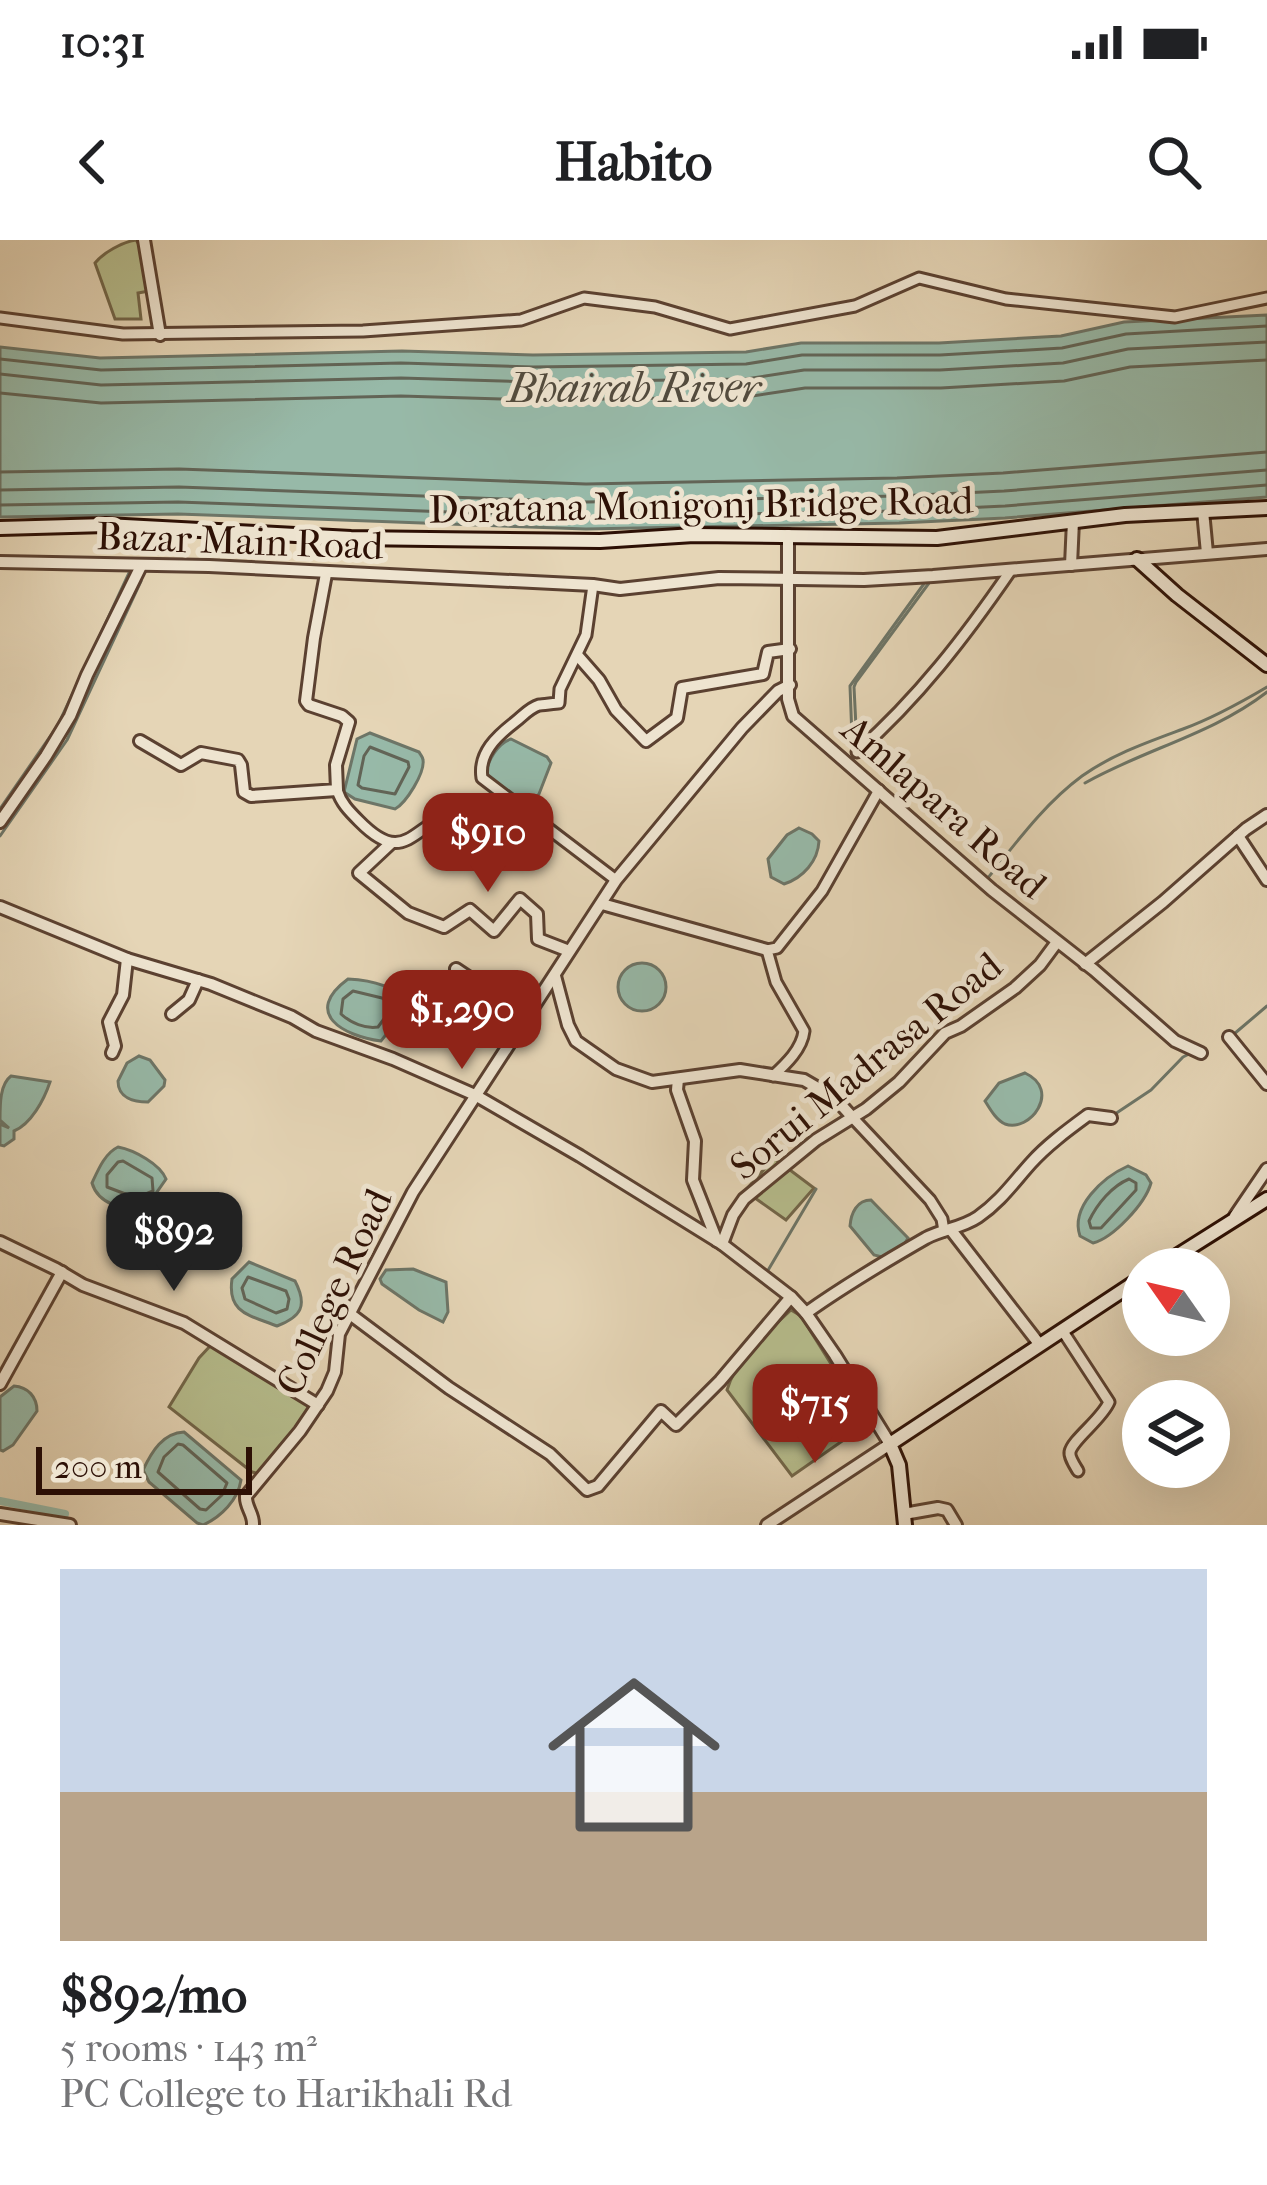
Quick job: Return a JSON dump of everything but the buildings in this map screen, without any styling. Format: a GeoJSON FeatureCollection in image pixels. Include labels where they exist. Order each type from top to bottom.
{"type":"FeatureCollection","features":[{"type":"Feature","properties":{"kind":"main road","name":"Doratana Monigonj Bridge Road"},"geometry":{"type":"LineString","coordinates":[[0,528],[106,525],[351,538],[600,541],[694,535],[938,538],[1125,515],[1267,508]]}},
{"type":"Feature","properties":{"kind":"main road"},"geometry":{"type":"LineString","coordinates":[[1137,559],[1267,665]]}},
{"type":"Feature","properties":{"kind":"main road"},"geometry":{"type":"LineString","coordinates":[[1188,1248],[1267,1199]]}},
{"type":"Feature","properties":{"kind":"main road"},"geometry":{"type":"LineString","coordinates":[[905,1519],[898,1465],[890,1444],[1122,1291]]}},
{"type":"Feature","properties":{"kind":"street"},"geometry":{"type":"LineString","coordinates":[[144,240],[160,335]]}},
{"type":"Feature","properties":{"kind":"street"},"geometry":{"type":"LineString","coordinates":[[0,318],[86,331],[160,335],[466,325],[521,320],[584,298],[655,307],[730,329],[855,306],[919,278],[1006,299],[1175,317],[1267,298]]}},
{"type":"Feature","properties":{"kind":"street"},"geometry":{"type":"LineString","coordinates":[[1203,511],[1207,554]]}},
{"type":"Feature","properties":{"kind":"street"},"geometry":{"type":"LineString","coordinates":[[1071,565],[1072,521]]}},
{"type":"Feature","properties":{"kind":"street","name":"Amlapara Road"},"geometry":{"type":"LineString","coordinates":[[788,535],[790,710],[798,721],[1174,1041],[1201,1053]]}},
{"type":"Feature","properties":{"kind":"street","name":"Bazar Main Road"},"geometry":{"type":"LineString","coordinates":[[0,562],[208,566],[620,589],[719,578],[864,580],[1267,550]]}},
{"type":"Feature","properties":{"kind":"street"},"geometry":{"type":"LineString","coordinates":[[0,822],[70,716],[141,566]]}},
{"type":"Feature","properties":{"kind":"street"},"geometry":{"type":"LineString","coordinates":[[857,752],[923,688],[1011,570]]}},
{"type":"Feature","properties":{"kind":"street"},"geometry":{"type":"LineString","coordinates":[[326,574],[306,700],[349,722],[336,765],[340,800],[378,838],[391,843]]}},
{"type":"Feature","properties":{"kind":"street"},"geometry":{"type":"LineString","coordinates":[[593,584],[586,635],[560,688],[559,703],[534,706],[501,730],[482,761],[482,778],[616,880]]}},
{"type":"Feature","properties":{"kind":"street"},"geometry":{"type":"LineString","coordinates":[[578,656],[616,710],[646,741],[677,718],[682,688],[763,674],[767,652],[790,650]]}},
{"type":"Feature","properties":{"kind":"street","name":"College Road"},"geometry":{"type":"LineString","coordinates":[[253,1525],[246,1496],[331,1384],[339,1334],[413,1192],[475,1095],[616,880],[742,728],[778,691],[790,686]]}},
{"type":"Feature","properties":{"kind":"street"},"geometry":{"type":"LineString","coordinates":[[140,741],[181,765],[201,753],[238,760],[244,792],[251,796],[337,790]]}},
{"type":"Feature","properties":{"kind":"street"},"geometry":{"type":"LineString","coordinates":[[602,904],[767,950],[777,948],[822,891],[879,790]]}},
{"type":"Feature","properties":{"kind":"street"},"geometry":{"type":"LineString","coordinates":[[511,801],[497,823],[465,814],[437,821],[414,837],[391,843],[359,873],[408,913],[444,927],[470,910],[494,932],[520,899],[537,914],[538,938],[569,951]]}},
{"type":"Feature","properties":{"kind":"street"},"geometry":{"type":"LineString","coordinates":[[1085,964],[1267,815]]}},
{"type":"Feature","properties":{"kind":"street"},"geometry":{"type":"LineString","coordinates":[[1238,836],[1267,880]]}},
{"type":"Feature","properties":{"kind":"street"},"geometry":{"type":"LineString","coordinates":[[0,907],[127,958],[250,999],[475,1095],[720,1243],[791,1297],[890,1444],[767,1525]]}},
{"type":"Feature","properties":{"kind":"street","name":"Sorui Madrasa Road"},"geometry":{"type":"LineString","coordinates":[[720,1243],[744,1199],[816,1140],[899,1082],[945,1033],[1015,988],[1058,942]]}},
{"type":"Feature","properties":{"kind":"street"},"geometry":{"type":"LineString","coordinates":[[767,950],[776,982],[805,1037],[773,1076]]}},
{"type":"Feature","properties":{"kind":"street"},"geometry":{"type":"LineString","coordinates":[[112,1053],[115,1046],[109,1022],[123,995],[127,958]]}},
{"type":"Feature","properties":{"kind":"street"},"geometry":{"type":"LineString","coordinates":[[456,969],[526,1016]]}},
{"type":"Feature","properties":{"kind":"street"},"geometry":{"type":"LineString","coordinates":[[554,976],[576,1041],[616,1069],[652,1082],[740,1070],[820,1087],[937,1209],[947,1230],[1040,1345]]}},
{"type":"Feature","properties":{"kind":"street"},"geometry":{"type":"LineString","coordinates":[[172,1014],[189,1000],[198,980]]}},
{"type":"Feature","properties":{"kind":"street"},"geometry":{"type":"LineString","coordinates":[[1229,1037],[1267,1084]]}},
{"type":"Feature","properties":{"kind":"street"},"geometry":{"type":"LineString","coordinates":[[678,1079],[677,1090],[695,1141],[693,1180],[720,1243]]}},
{"type":"Feature","properties":{"kind":"street"},"geometry":{"type":"LineString","coordinates":[[806,1313],[924,1239],[978,1217],[1006,1194],[1033,1160],[1088,1115],[1111,1118]]}},
{"type":"Feature","properties":{"kind":"street"},"geometry":{"type":"LineString","coordinates":[[1233,1218],[1267,1169]]}},
{"type":"Feature","properties":{"kind":"street"},"geometry":{"type":"LineString","coordinates":[[0,1242],[83,1285],[184,1324],[318,1405]]}},
{"type":"Feature","properties":{"kind":"street"},"geometry":{"type":"LineString","coordinates":[[0,1384],[62,1272]]}},
{"type":"Feature","properties":{"kind":"street"},"geometry":{"type":"LineString","coordinates":[[350,1314],[449,1388],[550,1454],[587,1490],[598,1486],[662,1412],[676,1425],[791,1297]]}},
{"type":"Feature","properties":{"kind":"street"},"geometry":{"type":"LineString","coordinates":[[1062,1330],[1109,1402],[1071,1449],[1070,1458],[1078,1471]]}},
{"type":"Feature","properties":{"kind":"street"},"geometry":{"type":"LineString","coordinates":[[905,1519],[938,1508],[947,1510],[956,1525]]}},
{"type":"Feature","properties":{"kind":"street"},"geometry":{"type":"LineString","coordinates":[[0,1514],[70,1525]]}},
{"type":"Feature","properties":{"kind":"shaded area"},"geometry":{"type":"Polygon","coordinates":[[[136,240],[149,291],[138,293],[141,319],[115,319],[95,263],[113,248],[136,240]]]}},
{"type":"Feature","properties":{"kind":"shaded area"},"geometry":{"type":"Polygon","coordinates":[[[774,1158],[814,1188],[786,1220],[745,1191],[774,1158]]]}},
{"type":"Feature","properties":{"kind":"shaded area"},"geometry":{"type":"Polygon","coordinates":[[[791,1310],[801,1316],[868,1423],[792,1476],[727,1390],[745,1357],[791,1310]]]}},
{"type":"Feature","properties":{"kind":"shaded area"},"geometry":{"type":"Polygon","coordinates":[[[212,1344],[312,1407],[261,1474],[252,1472],[169,1407],[212,1344]]]}},
{"type":"Feature","properties":{"kind":"water","name":"Bhairab River"},"geometry":{"type":"Polygon","coordinates":[[[1267,315],[1267,497],[899,523],[586,529],[178,514],[0,517],[0,347],[100,358],[402,351],[533,355],[746,352],[801,343],[939,343],[1061,336],[1124,322],[1267,315]]]}},
{"type":"Feature","properties":{"kind":"water"},"geometry":{"type":"Polygon","coordinates":[[[370,733],[419,752],[423,758],[418,780],[395,809],[344,792],[357,739],[370,733]]]}},
{"type":"Feature","properties":{"kind":"water"},"geometry":{"type":"Polygon","coordinates":[[[511,739],[551,763],[539,794],[527,805],[486,775],[494,753],[511,739]]]}},
{"type":"Feature","properties":{"kind":"water"},"geometry":{"type":"Polygon","coordinates":[[[799,828],[819,841],[818,848],[808,868],[784,884],[771,877],[768,859],[799,828]]]}},
{"type":"Feature","properties":{"kind":"water"},"geometry":{"type":"Polygon","coordinates":[[[642,963],[659,970],[666,987],[659,1004],[642,1011],[625,1004],[618,987],[625,970],[642,963]]]}},
{"type":"Feature","properties":{"kind":"water"},"geometry":{"type":"Polygon","coordinates":[[[348,979],[380,984],[405,1001],[400,1017],[381,1041],[342,1028],[328,1012],[328,1002],[348,979]]]}},
{"type":"Feature","properties":{"kind":"water"},"geometry":{"type":"Polygon","coordinates":[[[139,1056],[150,1060],[165,1080],[148,1102],[128,1098],[119,1087],[127,1063],[139,1056]]]}},
{"type":"Feature","properties":{"kind":"water"},"geometry":{"type":"Polygon","coordinates":[[[1025,1073],[1036,1080],[1042,1099],[1024,1122],[1005,1124],[985,1101],[999,1083],[1025,1073]]]}},
{"type":"Feature","properties":{"kind":"water"},"geometry":{"type":"Polygon","coordinates":[[[11,1076],[50,1082],[36,1111],[4,1146],[0,1145],[0,1124],[9,1128],[0,1120],[1,1101],[11,1076]]]}},
{"type":"Feature","properties":{"kind":"water"},"geometry":{"type":"Polygon","coordinates":[[[118,1147],[146,1158],[166,1179],[145,1209],[113,1205],[95,1190],[92,1183],[99,1167],[118,1147]]]}},
{"type":"Feature","properties":{"kind":"water"},"geometry":{"type":"Polygon","coordinates":[[[1128,1166],[1151,1183],[1142,1201],[1101,1240],[1093,1243],[1080,1236],[1084,1204],[1128,1166]]]}},
{"type":"Feature","properties":{"kind":"water"},"geometry":{"type":"Polygon","coordinates":[[[871,1200],[908,1238],[901,1250],[886,1258],[874,1255],[850,1226],[856,1208],[871,1200]]]}},
{"type":"Feature","properties":{"kind":"water"},"geometry":{"type":"Polygon","coordinates":[[[249,1262],[295,1281],[301,1304],[292,1319],[277,1326],[237,1306],[232,1279],[249,1262]]]}},
{"type":"Feature","properties":{"kind":"water"},"geometry":{"type":"Polygon","coordinates":[[[413,1269],[446,1282],[448,1312],[443,1322],[419,1310],[380,1279],[386,1270],[413,1269]]]}},
{"type":"Feature","properties":{"kind":"water"},"geometry":{"type":"Polygon","coordinates":[[[14,1386],[31,1394],[37,1411],[13,1445],[3,1451],[0,1397],[14,1386]]]}},
{"type":"Feature","properties":{"kind":"water"},"geometry":{"type":"Polygon","coordinates":[[[184,1432],[241,1480],[228,1507],[203,1525],[149,1482],[143,1470],[164,1439],[184,1432]]]}},
{"type":"Feature","properties":{"kind":"waterway"},"geometry":{"type":"LineString","coordinates":[[89,659],[129,573]]}},
{"type":"Feature","properties":{"kind":"waterway"},"geometry":{"type":"LineString","coordinates":[[0,836],[67,740],[141,581]]}},
{"type":"Feature","properties":{"kind":"waterway"},"geometry":{"type":"LineString","coordinates":[[853,763],[850,686],[926,581]]}},
{"type":"Feature","properties":{"kind":"waterway"},"geometry":{"type":"LineString","coordinates":[[857,747],[856,682],[929,583]]}},
{"type":"Feature","properties":{"kind":"waterway"},"geometry":{"type":"LineString","coordinates":[[0,809],[58,725],[80,678]]}},
{"type":"Feature","properties":{"kind":"waterway"},"geometry":{"type":"LineString","coordinates":[[987,879],[1043,811],[1082,776],[1267,687]]}},
{"type":"Feature","properties":{"kind":"waterway"},"geometry":{"type":"LineString","coordinates":[[1085,783],[1202,730],[1267,692]]}},
{"type":"Feature","properties":{"kind":"waterway"},"geometry":{"type":"LineString","coordinates":[[1234,1034],[1267,1006]]}},
{"type":"Feature","properties":{"kind":"waterway"},"geometry":{"type":"LineString","coordinates":[[1112,1116],[1151,1090],[1193,1052]]}},
{"type":"Feature","properties":{"kind":"waterway"},"geometry":{"type":"LineString","coordinates":[[767,1272],[816,1189]]}},
{"type":"Feature","properties":{"kind":"waterway"},"geometry":{"type":"LineString","coordinates":[[0,1501],[65,1514]]}}]}
